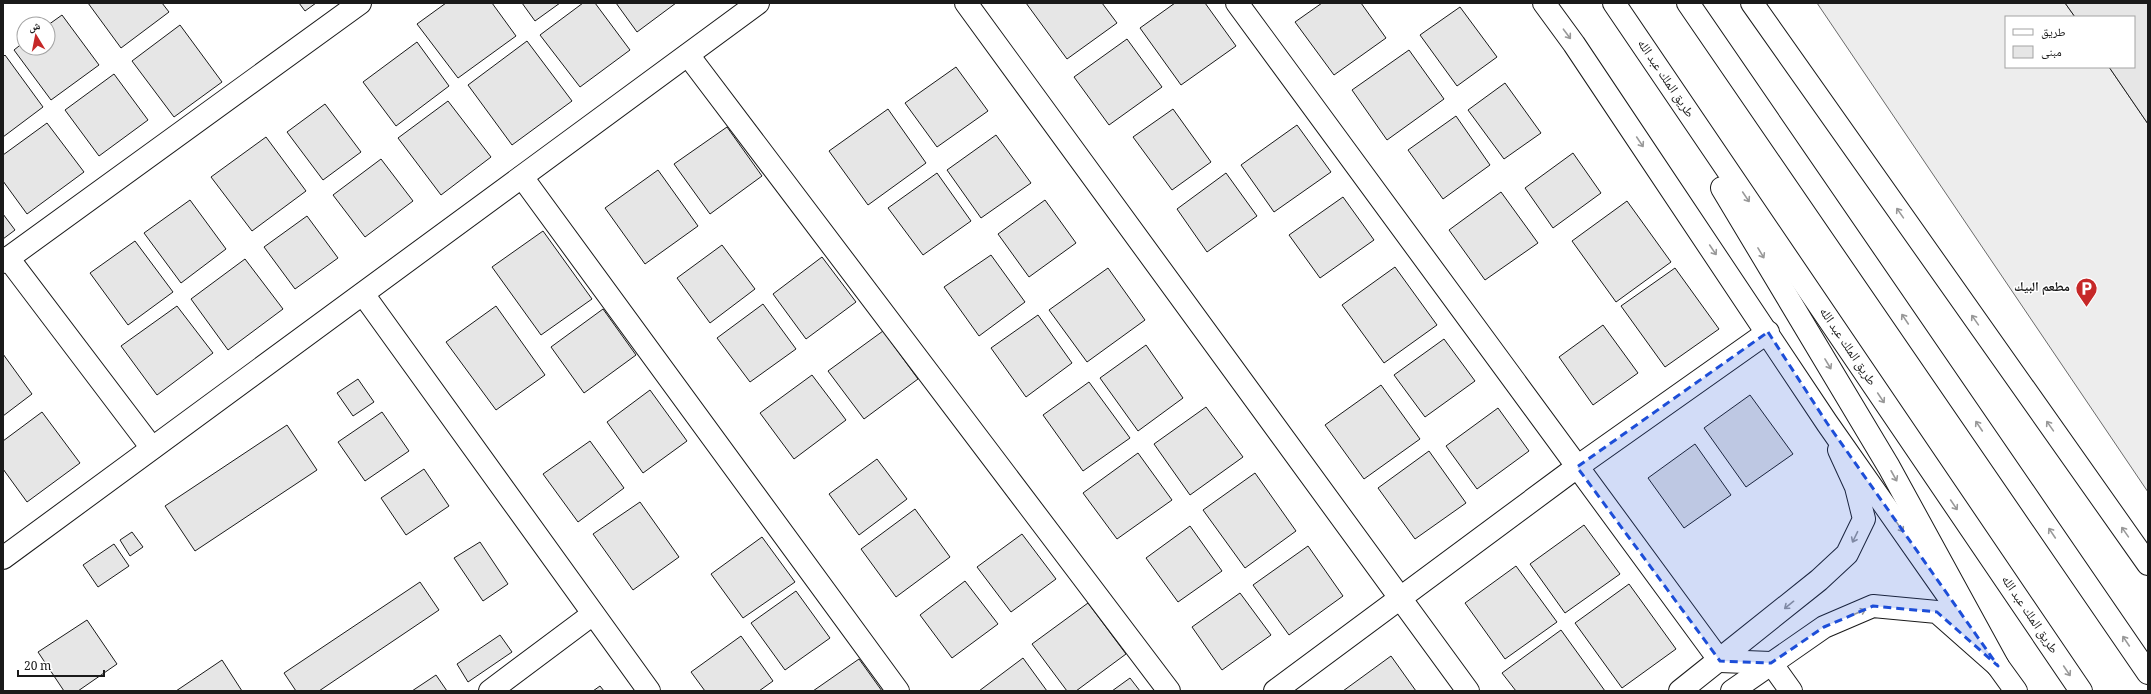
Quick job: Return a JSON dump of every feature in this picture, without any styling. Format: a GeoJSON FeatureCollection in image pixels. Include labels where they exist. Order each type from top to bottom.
{"type":"FeatureCollection","features":[{"type":"Feature","properties":{"kind":"main road"},"geometry":{"type":"LineString","coordinates":[[152,448],[6,260],[360,3]]}},
{"type":"Feature","properties":{"kind":"main road"},"geometry":{"type":"LineString","coordinates":[[3,558],[758,3]]}},
{"type":"Feature","properties":{"kind":"main road"},"geometry":{"type":"LineString","coordinates":[[966,3],[1468,691]]}},
{"type":"Feature","properties":{"kind":"main road"},"geometry":{"type":"LineString","coordinates":[[1237,3],[1720,661]]}},
{"type":"Feature","properties":{"kind":"main road"},"geometry":{"type":"LineString","coordinates":[[1544,3],[1574,44],[1768,332],[1827,423],[2016,691]]}},
{"type":"Feature","properties":{"kind":"main road"},"geometry":{"type":"LineString","coordinates":[[1613,3],[1889,467],[1998,666]]}},
{"type":"Feature","properties":{"kind":"main road","name":"طريق الملك عبد الله"},"geometry":{"type":"LineString","coordinates":[[1613,3],[2081,691]]}},
{"type":"Feature","properties":{"kind":"main road"},"geometry":{"type":"LineString","coordinates":[[1688,3],[2148,673]]}},
{"type":"Feature","properties":{"kind":"main road"},"geometry":{"type":"LineString","coordinates":[[1752,3],[2148,564]]}},
{"type":"Feature","properties":{"kind":"main road"},"geometry":{"type":"LineString","coordinates":[[688,55],[1169,691]]}},
{"type":"Feature","properties":{"kind":"main road"},"geometry":{"type":"LineString","coordinates":[[522,177],[898,691]]}},
{"type":"Feature","properties":{"kind":"main road"},"geometry":{"type":"LineString","coordinates":[[363,294],[649,691]]}},
{"type":"Feature","properties":{"kind":"main road"},"geometry":{"type":"LineString","coordinates":[[1276,691],[1577,467],[1768,332]]}},
{"type":"Feature","properties":{"kind":"main road"},"geometry":{"type":"LineString","coordinates":[[1680,691],[1720,661],[1819,580],[1847,554],[1864,519],[1856,487],[1827,423]]}},
{"type":"Feature","properties":{"kind":"main road"},"geometry":{"type":"LineString","coordinates":[[1732,691],[1824,627],[1873,606],[1937,612],[1998,666]]}},
{"type":"Feature","properties":{"kind":"main road"},"geometry":{"type":"LineString","coordinates":[[490,691],[594,614]]}},
{"type":"Feature","properties":{"kind":"main road"},"geometry":{"type":"LineString","coordinates":[[1720,661],[1771,663]]}},
{"type":"Feature","properties":{"kind":"main road"},"geometry":{"type":"LineString","coordinates":[[1771,663],[1791,691]]}},
{"type":"Feature","properties":{"kind":"highlighted area"},"geometry":{"type":"Polygon","coordinates":[[[1768,332],[1827,423],[1998,666],[1937,612],[1873,606],[1824,627],[1771,663],[1720,661],[1577,467],[1768,332]]]}},
{"type":"Feature","properties":{"kind":"shaded area","name":"مطعم البيك"},"geometry":{"type":"Polygon","coordinates":[[[1817,3],[2065,3],[2074,16],[2005,16],[2005,68],[2110,68],[2148,124],[2148,492],[1817,3]]]}},
{"type":"Feature","properties":{"kind":"building"},"geometry":{"type":"Polygon","coordinates":[[[88,3],[162,3],[169,12],[121,48],[88,3]]]}},
{"type":"Feature","properties":{"kind":"building"},"geometry":{"type":"Polygon","coordinates":[[[299,3],[316,3],[305,11],[299,3]]]}},
{"type":"Feature","properties":{"kind":"building"},"geometry":{"type":"Polygon","coordinates":[[[446,3],[492,3],[516,36],[458,78],[417,24],[446,3]]]}},
{"type":"Feature","properties":{"kind":"building"},"geometry":{"type":"Polygon","coordinates":[[[522,3],[560,3],[535,21],[522,3]]]}},
{"type":"Feature","properties":{"kind":"building"},"geometry":{"type":"Polygon","coordinates":[[[583,3],[595,3],[630,50],[580,87],[540,35],[583,3]]]}},
{"type":"Feature","properties":{"kind":"building"},"geometry":{"type":"Polygon","coordinates":[[[616,3],[676,3],[637,32],[616,3]]]}},
{"type":"Feature","properties":{"kind":"building"},"geometry":{"type":"Polygon","coordinates":[[[1026,3],[1102,3],[1117,23],[1067,59],[1026,3]]]}},
{"type":"Feature","properties":{"kind":"building"},"geometry":{"type":"Polygon","coordinates":[[[1175,3],[1205,3],[1236,46],[1181,85],[1140,28],[1175,3]]]}},
{"type":"Feature","properties":{"kind":"building"},"geometry":{"type":"Polygon","coordinates":[[[1322,3],[1361,3],[1386,38],[1334,75],[1295,22],[1322,3]]]}},
{"type":"Feature","properties":{"kind":"building"},"geometry":{"type":"Polygon","coordinates":[[[2065,3],[2148,3],[2148,124],[2110,68],[2135,68],[2135,16],[2074,16],[2065,3]]]}},
{"type":"Feature","properties":{"kind":"building"},"geometry":{"type":"Polygon","coordinates":[[[1460,7],[1497,57],[1457,86],[1420,35],[1460,7]]]}},
{"type":"Feature","properties":{"kind":"building"},"geometry":{"type":"Polygon","coordinates":[[[62,15],[99,65],[51,100],[18,56],[56,56],[56,19],[62,15]]]}},
{"type":"Feature","properties":{"kind":"building"},"geometry":{"type":"Polygon","coordinates":[[[180,25],[222,82],[174,117],[132,61],[180,25]]]}},
{"type":"Feature","properties":{"kind":"building"},"geometry":{"type":"Polygon","coordinates":[[[1127,39],[1162,87],[1109,125],[1074,77],[1127,39]]]}},
{"type":"Feature","properties":{"kind":"building"},"geometry":{"type":"Polygon","coordinates":[[[527,41],[572,101],[512,145],[468,85],[527,41]]]}},
{"type":"Feature","properties":{"kind":"building"},"geometry":{"type":"Polygon","coordinates":[[[417,42],[449,86],[396,126],[363,82],[417,42]]]}},
{"type":"Feature","properties":{"kind":"building"},"geometry":{"type":"Polygon","coordinates":[[[1409,50],[1444,99],[1387,140],[1352,90],[1409,50]]]}},
{"type":"Feature","properties":{"kind":"building"},"geometry":{"type":"Polygon","coordinates":[[[5,55],[43,107],[3,137],[3,57],[5,55]]]}},
{"type":"Feature","properties":{"kind":"building"},"geometry":{"type":"Polygon","coordinates":[[[956,67],[988,111],[937,147],[905,103],[956,67]]]}},
{"type":"Feature","properties":{"kind":"building"},"geometry":{"type":"Polygon","coordinates":[[[114,74],[148,120],[99,156],[65,110],[114,74]]]}},
{"type":"Feature","properties":{"kind":"building"},"geometry":{"type":"Polygon","coordinates":[[[1505,83],[1541,133],[1504,159],[1468,110],[1505,83]]]}},
{"type":"Feature","properties":{"kind":"building"},"geometry":{"type":"Polygon","coordinates":[[[448,101],[491,157],[441,195],[398,138],[448,101]]]}},
{"type":"Feature","properties":{"kind":"building"},"geometry":{"type":"Polygon","coordinates":[[[325,104],[361,152],[323,180],[287,132],[325,104]]]}},
{"type":"Feature","properties":{"kind":"building"},"geometry":{"type":"Polygon","coordinates":[[[888,109],[926,163],[868,205],[829,151],[888,109]]]}},
{"type":"Feature","properties":{"kind":"building"},"geometry":{"type":"Polygon","coordinates":[[[1173,109],[1211,162],[1172,190],[1133,137],[1173,109]]]}},
{"type":"Feature","properties":{"kind":"building"},"geometry":{"type":"Polygon","coordinates":[[[1456,116],[1490,165],[1443,199],[1408,150],[1456,116]]]}},
{"type":"Feature","properties":{"kind":"building"},"geometry":{"type":"Polygon","coordinates":[[[47,123],[84,172],[27,214],[3,181],[3,155],[47,123]]]}},
{"type":"Feature","properties":{"kind":"building"},"geometry":{"type":"Polygon","coordinates":[[[1297,125],[1331,172],[1274,212],[1241,165],[1297,125]]]}},
{"type":"Feature","properties":{"kind":"building"},"geometry":{"type":"Polygon","coordinates":[[[727,127],[762,176],[710,214],[674,164],[727,127]]]}},
{"type":"Feature","properties":{"kind":"building"},"geometry":{"type":"Polygon","coordinates":[[[996,135],[1031,183],[981,218],[947,170],[996,135]]]}},
{"type":"Feature","properties":{"kind":"building"},"geometry":{"type":"Polygon","coordinates":[[[266,137],[306,191],[252,231],[211,177],[266,137]]]}},
{"type":"Feature","properties":{"kind":"building"},"geometry":{"type":"Polygon","coordinates":[[[1573,153],[1601,193],[1553,228],[1525,188],[1573,153]]]}},
{"type":"Feature","properties":{"kind":"building"},"geometry":{"type":"Polygon","coordinates":[[[381,159],[413,201],[365,237],[333,195],[381,159]]]}},
{"type":"Feature","properties":{"kind":"building"},"geometry":{"type":"Polygon","coordinates":[[[658,170],[698,226],[645,264],[605,208],[658,170]]]}},
{"type":"Feature","properties":{"kind":"building"},"geometry":{"type":"Polygon","coordinates":[[[937,173],[971,221],[923,255],[888,208],[937,173]]]}},
{"type":"Feature","properties":{"kind":"building"},"geometry":{"type":"Polygon","coordinates":[[[1226,173],[1257,216],[1207,252],[1177,209],[1226,173]]]}},
{"type":"Feature","properties":{"kind":"building"},"geometry":{"type":"Polygon","coordinates":[[[1501,192],[1538,243],[1485,280],[1449,230],[1501,192]]]}},
{"type":"Feature","properties":{"kind":"building"},"geometry":{"type":"Polygon","coordinates":[[[1343,197],[1374,240],[1320,278],[1289,235],[1343,197]]]}},
{"type":"Feature","properties":{"kind":"building"},"geometry":{"type":"Polygon","coordinates":[[[190,200],[226,249],[181,283],[144,233],[190,200]]]}},
{"type":"Feature","properties":{"kind":"building"},"geometry":{"type":"Polygon","coordinates":[[[1045,200],[1076,243],[1029,277],[998,234],[1045,200]]]}},
{"type":"Feature","properties":{"kind":"building"},"geometry":{"type":"Polygon","coordinates":[[[1627,201],[1671,262],[1616,302],[1572,241],[1627,201]]]}},
{"type":"Feature","properties":{"kind":"building"},"geometry":{"type":"Polygon","coordinates":[[[3,214],[15,230],[3,239],[3,214]]]}},
{"type":"Feature","properties":{"kind":"building"},"geometry":{"type":"Polygon","coordinates":[[[307,216],[338,258],[295,289],[264,247],[307,216]]]}},
{"type":"Feature","properties":{"kind":"building"},"geometry":{"type":"Polygon","coordinates":[[[543,231],[592,299],[541,335],[492,267],[543,231]]]}},
{"type":"Feature","properties":{"kind":"building"},"geometry":{"type":"Polygon","coordinates":[[[135,241],[173,292],[128,325],[90,273],[135,241]]]}},
{"type":"Feature","properties":{"kind":"building"},"geometry":{"type":"Polygon","coordinates":[[[722,245],[755,289],[710,323],[677,278],[722,245]]]}},
{"type":"Feature","properties":{"kind":"building"},"geometry":{"type":"Polygon","coordinates":[[[991,255],[1025,302],[979,336],[944,287],[991,255]]]}},
{"type":"Feature","properties":{"kind":"building"},"geometry":{"type":"Polygon","coordinates":[[[822,257],[856,302],[806,339],[773,294],[822,257]]]}},
{"type":"Feature","properties":{"kind":"building"},"geometry":{"type":"Polygon","coordinates":[[[245,259],[283,309],[228,350],[191,299],[245,259]]]}},
{"type":"Feature","properties":{"kind":"building"},"geometry":{"type":"Polygon","coordinates":[[[1395,267],[1437,325],[1384,363],[1342,305],[1395,267]]]}},
{"type":"Feature","properties":{"kind":"building"},"geometry":{"type":"Polygon","coordinates":[[[1108,268],[1145,320],[1087,362],[1049,310],[1108,268]]]}},
{"type":"Feature","properties":{"kind":"building"},"geometry":{"type":"Polygon","coordinates":[[[1675,268],[1719,329],[1665,367],[1621,306],[1675,268]]]}},
{"type":"Feature","properties":{"kind":"building"},"geometry":{"type":"Polygon","coordinates":[[[763,304],[796,349],[750,382],[717,338],[763,304]]]}},
{"type":"Feature","properties":{"kind":"building"},"geometry":{"type":"Polygon","coordinates":[[[177,306],[213,353],[157,395],[121,346],[177,306]]]}},
{"type":"Feature","properties":{"kind":"building"},"geometry":{"type":"Polygon","coordinates":[[[496,306],[545,375],[496,410],[446,342],[496,306]]]}},
{"type":"Feature","properties":{"kind":"building"},"geometry":{"type":"Polygon","coordinates":[[[603,309],[636,355],[584,393],[551,347],[603,309]]]}},
{"type":"Feature","properties":{"kind":"building"},"geometry":{"type":"Polygon","coordinates":[[[1038,315],[1072,363],[1026,397],[991,348],[1038,315]]]}},
{"type":"Feature","properties":{"kind":"building"},"geometry":{"type":"Polygon","coordinates":[[[1603,325],[1638,373],[1593,405],[1559,357],[1603,325]]]}},
{"type":"Feature","properties":{"kind":"building"},"geometry":{"type":"Polygon","coordinates":[[[883,331],[918,379],[864,419],[828,371],[883,331]]]}},
{"type":"Feature","properties":{"kind":"building"},"geometry":{"type":"Polygon","coordinates":[[[1444,339],[1475,381],[1425,417],[1394,375],[1444,339]]]}},
{"type":"Feature","properties":{"kind":"building"},"geometry":{"type":"Polygon","coordinates":[[[1146,345],[1183,398],[1138,431],[1100,378],[1146,345]]]}},
{"type":"Feature","properties":{"kind":"building"},"geometry":{"type":"Polygon","coordinates":[[[3,354],[32,394],[3,416],[3,354]]]}},
{"type":"Feature","properties":{"kind":"building"},"geometry":{"type":"Polygon","coordinates":[[[812,375],[846,420],[794,459],[760,413],[812,375]]]}},
{"type":"Feature","properties":{"kind":"building"},"geometry":{"type":"Polygon","coordinates":[[[358,379],[374,402],[353,416],[337,393],[358,379]]]}},
{"type":"Feature","properties":{"kind":"building"},"geometry":{"type":"Polygon","coordinates":[[[1089,382],[1130,438],[1083,471],[1043,415],[1089,382]]]}},
{"type":"Feature","properties":{"kind":"building"},"geometry":{"type":"Polygon","coordinates":[[[1381,385],[1420,439],[1364,479],[1325,425],[1381,385]]]}},
{"type":"Feature","properties":{"kind":"building"},"geometry":{"type":"Polygon","coordinates":[[[650,390],[687,441],[643,473],[607,422],[650,390]]]}},
{"type":"Feature","properties":{"kind":"building"},"geometry":{"type":"Polygon","coordinates":[[[1750,395],[1793,454],[1746,487],[1704,428],[1750,395]]]}},
{"type":"Feature","properties":{"kind":"building"},"geometry":{"type":"Polygon","coordinates":[[[1206,407],[1243,457],[1190,495],[1154,444],[1206,407]]]}},
{"type":"Feature","properties":{"kind":"building"},"geometry":{"type":"Polygon","coordinates":[[[1498,408],[1529,451],[1477,489],[1446,446],[1498,408]]]}},
{"type":"Feature","properties":{"kind":"building"},"geometry":{"type":"Polygon","coordinates":[[[42,412],[80,463],[27,502],[3,469],[3,441],[42,412]]]}},
{"type":"Feature","properties":{"kind":"building"},"geometry":{"type":"Polygon","coordinates":[[[382,412],[409,451],[365,481],[338,442],[382,412]]]}},
{"type":"Feature","properties":{"kind":"building"},"geometry":{"type":"Polygon","coordinates":[[[287,425],[317,470],[195,551],[165,506],[287,425]]]}},
{"type":"Feature","properties":{"kind":"building"},"geometry":{"type":"Polygon","coordinates":[[[590,441],[624,488],[578,522],[543,474],[590,441]]]}},
{"type":"Feature","properties":{"kind":"building"},"geometry":{"type":"Polygon","coordinates":[[[1695,444],[1731,495],[1684,528],[1648,478],[1695,444]]]}},
{"type":"Feature","properties":{"kind":"building"},"geometry":{"type":"Polygon","coordinates":[[[1429,451],[1466,503],[1415,539],[1378,488],[1429,451]]]}},
{"type":"Feature","properties":{"kind":"building"},"geometry":{"type":"Polygon","coordinates":[[[1138,453],[1172,500],[1117,539],[1083,493],[1138,453]]]}},
{"type":"Feature","properties":{"kind":"building"},"geometry":{"type":"Polygon","coordinates":[[[877,459],[907,499],[859,535],[829,494],[877,459]]]}},
{"type":"Feature","properties":{"kind":"building"},"geometry":{"type":"Polygon","coordinates":[[[424,469],[449,506],[406,535],[381,498],[424,469]]]}},
{"type":"Feature","properties":{"kind":"building"},"geometry":{"type":"Polygon","coordinates":[[[1255,473],[1296,531],[1245,568],[1203,510],[1255,473]]]}},
{"type":"Feature","properties":{"kind":"building"},"geometry":{"type":"Polygon","coordinates":[[[640,502],[679,557],[633,590],[593,534],[640,502]]]}},
{"type":"Feature","properties":{"kind":"building"},"geometry":{"type":"Polygon","coordinates":[[[915,509],[950,557],[896,597],[861,549],[915,509]]]}},
{"type":"Feature","properties":{"kind":"building"},"geometry":{"type":"Polygon","coordinates":[[[1584,525],[1620,574],[1565,613],[1530,564],[1584,525]]]}},
{"type":"Feature","properties":{"kind":"building"},"geometry":{"type":"Polygon","coordinates":[[[1190,526],[1222,571],[1178,602],[1146,558],[1190,526]]]}},
{"type":"Feature","properties":{"kind":"building"},"geometry":{"type":"Polygon","coordinates":[[[132,532],[143,547],[130,556],[120,540],[132,532]]]}},
{"type":"Feature","properties":{"kind":"building"},"geometry":{"type":"Polygon","coordinates":[[[1022,534],[1056,579],[1011,612],[977,567],[1022,534]]]}},
{"type":"Feature","properties":{"kind":"building"},"geometry":{"type":"Polygon","coordinates":[[[762,537],[795,582],[743,618],[711,574],[762,537]]]}},
{"type":"Feature","properties":{"kind":"building"},"geometry":{"type":"Polygon","coordinates":[[[480,542],[508,584],[483,601],[454,558],[480,542]]]}},
{"type":"Feature","properties":{"kind":"building"},"geometry":{"type":"Polygon","coordinates":[[[114,544],[129,566],[98,587],[83,565],[114,544]]]}},
{"type":"Feature","properties":{"kind":"building"},"geometry":{"type":"Polygon","coordinates":[[[1308,546],[1343,596],[1289,635],[1253,585],[1308,546]]]}},
{"type":"Feature","properties":{"kind":"building"},"geometry":{"type":"Polygon","coordinates":[[[1516,566],[1557,622],[1505,659],[1465,603],[1516,566]]]}},
{"type":"Feature","properties":{"kind":"building"},"geometry":{"type":"Polygon","coordinates":[[[965,581],[998,624],[952,658],[920,615],[965,581]]]}},
{"type":"Feature","properties":{"kind":"building"},"geometry":{"type":"Polygon","coordinates":[[[420,582],[439,610],[319,691],[296,691],[284,673],[420,582]]]}},
{"type":"Feature","properties":{"kind":"building"},"geometry":{"type":"Polygon","coordinates":[[[1629,584],[1676,649],[1622,688],[1575,623],[1629,584]]]}},
{"type":"Feature","properties":{"kind":"building"},"geometry":{"type":"Polygon","coordinates":[[[796,591],[830,638],[785,670],[751,623],[796,591]]]}},
{"type":"Feature","properties":{"kind":"building"},"geometry":{"type":"Polygon","coordinates":[[[1240,593],[1271,635],[1222,670],[1192,627],[1240,593]]]}},
{"type":"Feature","properties":{"kind":"building"},"geometry":{"type":"Polygon","coordinates":[[[1088,603],[1126,654],[1076,691],[1067,691],[1032,644],[1088,603]]]}},
{"type":"Feature","properties":{"kind":"building"},"geometry":{"type":"Polygon","coordinates":[[[87,620],[117,664],[78,691],[64,691],[38,652],[87,620]]]}},
{"type":"Feature","properties":{"kind":"building"},"geometry":{"type":"Polygon","coordinates":[[[1561,630],[1605,691],[1516,691],[1502,673],[1561,630]]]}},
{"type":"Feature","properties":{"kind":"building"},"geometry":{"type":"Polygon","coordinates":[[[500,635],[512,652],[468,682],[457,664],[500,635]]]}},
{"type":"Feature","properties":{"kind":"building"},"geometry":{"type":"Polygon","coordinates":[[[741,636],[773,681],[759,691],[705,691],[691,672],[741,636]]]}},
{"type":"Feature","properties":{"kind":"building"},"geometry":{"type":"Polygon","coordinates":[[[1391,656],[1416,691],[1343,691],[1391,656]]]}},
{"type":"Feature","properties":{"kind":"building"},"geometry":{"type":"Polygon","coordinates":[[[1023,658],[1047,691],[979,691],[1023,658]]]}},
{"type":"Feature","properties":{"kind":"building"},"geometry":{"type":"Polygon","coordinates":[[[859,659],[882,691],[813,691],[859,659]]]}},
{"type":"Feature","properties":{"kind":"building"},"geometry":{"type":"Polygon","coordinates":[[[222,660],[242,691],[176,691],[222,660]]]}},
{"type":"Feature","properties":{"kind":"building"},"geometry":{"type":"Polygon","coordinates":[[[436,675],[447,691],[412,691],[436,675]]]}},
{"type":"Feature","properties":{"kind":"building"},"geometry":{"type":"Polygon","coordinates":[[[1130,678],[1140,691],[1112,691],[1130,678]]]}},
{"type":"Feature","properties":{"kind":"building"},"geometry":{"type":"Polygon","coordinates":[[[600,686],[604,691],[593,691],[600,686]]]}},
{"type":"Feature","properties":{"kind":"place","name":"مطعم البيك"},"geometry":{"type":"Point","coordinates":[2086,308]}}]}
